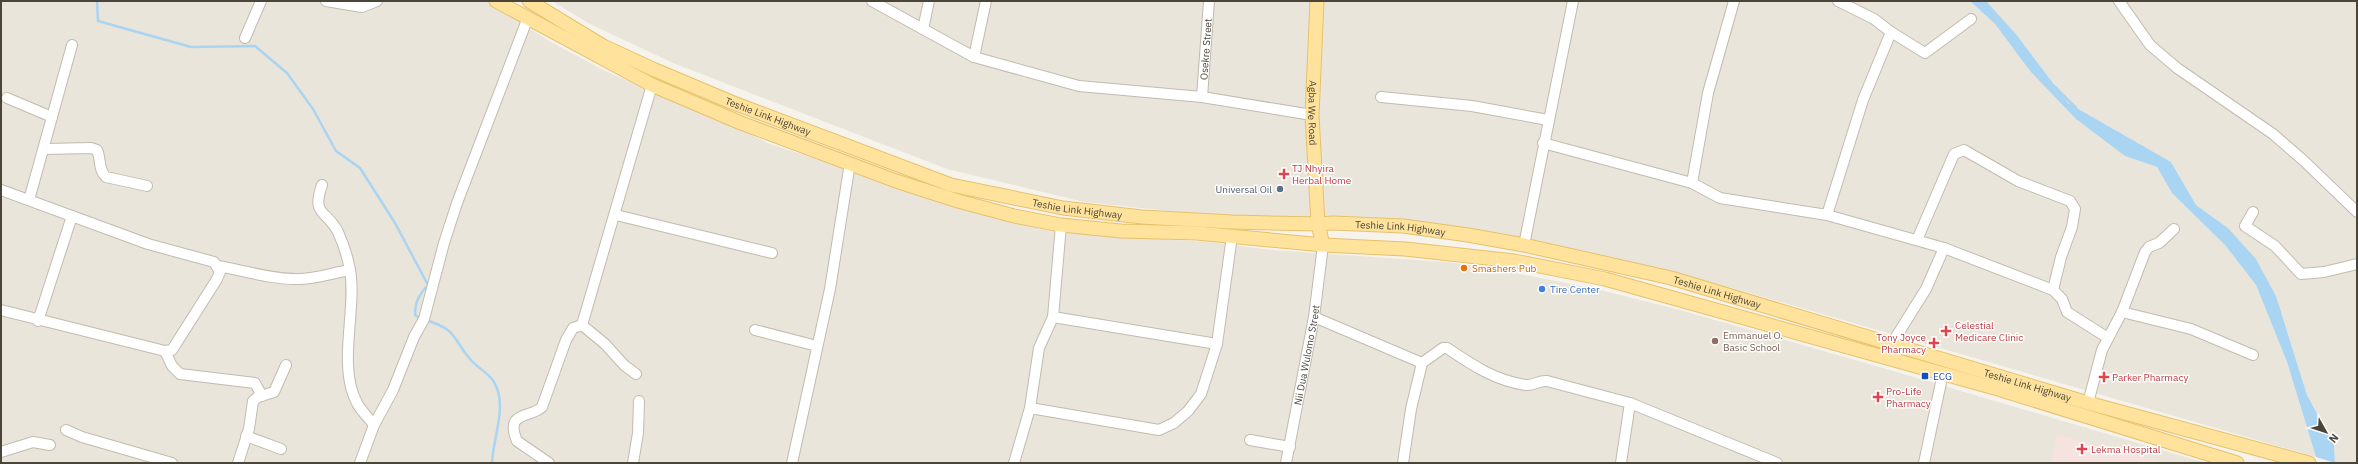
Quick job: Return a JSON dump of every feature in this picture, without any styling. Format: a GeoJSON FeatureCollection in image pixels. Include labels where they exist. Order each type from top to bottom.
{"type":"FeatureCollection","features":[{"type":"Feature","properties":{"kind":"main road","name":"Teshie Link Highway"},"geometry":{"type":"LineString","coordinates":[[496,1],[527,20],[652,85],[741,123],[896,181],[958,201],[1014,216],[1061,225],[1121,231],[1232,236],[1323,245],[1388,248],[1514,262],[1605,279],[1943,373],[2237,463]]}},
{"type":"Feature","properties":{"kind":"main road","name":"Teshie Link Highway"},"geometry":{"type":"LineString","coordinates":[[529,1],[602,46],[655,70],[731,102],[952,185],[1063,208],[1142,217],[1403,226],[1468,234],[1524,245],[1671,278],[2088,403],[2283,459],[2309,463]]}},
{"type":"Feature","properties":{"kind":"main road","name":"Agba We Road"},"geometry":{"type":"LineString","coordinates":[[1317,1],[1312,115],[1318,224],[1323,245]]}},
{"type":"Feature","properties":{"kind":"street"},"geometry":{"type":"LineString","coordinates":[[245,38],[261,1]]}},
{"type":"Feature","properties":{"kind":"street"},"geometry":{"type":"LineString","coordinates":[[326,1],[362,7],[377,1]]}},
{"type":"Feature","properties":{"kind":"street"},"geometry":{"type":"LineString","coordinates":[[872,1],[974,58],[1079,86],[1202,97],[1312,115]]}},
{"type":"Feature","properties":{"kind":"street"},"geometry":{"type":"LineString","coordinates":[[923,29],[929,1]]}},
{"type":"Feature","properties":{"kind":"street"},"geometry":{"type":"LineString","coordinates":[[974,58],[986,1]]}},
{"type":"Feature","properties":{"kind":"street","name":"Osekre Street"},"geometry":{"type":"LineString","coordinates":[[1202,97],[1209,1]]}},
{"type":"Feature","properties":{"kind":"street"},"geometry":{"type":"LineString","coordinates":[[1524,245],[1572,1]]}},
{"type":"Feature","properties":{"kind":"street"},"geometry":{"type":"LineString","coordinates":[[1692,183],[1708,93],[1734,1]]}},
{"type":"Feature","properties":{"kind":"street"},"geometry":{"type":"LineString","coordinates":[[1838,1],[1874,19],[1891,32],[1925,53],[1971,19]]}},
{"type":"Feature","properties":{"kind":"street"},"geometry":{"type":"LineString","coordinates":[[2119,1],[2150,45],[2176,68],[2273,134],[2304,160],[2357,212]]}},
{"type":"Feature","properties":{"kind":"street"},"geometry":{"type":"LineString","coordinates":[[360,463],[374,425],[393,390],[414,337],[424,320],[444,243],[457,203],[527,20]]}},
{"type":"Feature","properties":{"kind":"street"},"geometry":{"type":"LineString","coordinates":[[1828,215],[1863,100],[1891,32]]}},
{"type":"Feature","properties":{"kind":"street"},"geometry":{"type":"LineString","coordinates":[[29,200],[72,45]]}},
{"type":"Feature","properties":{"kind":"street"},"geometry":{"type":"LineString","coordinates":[[582,325],[616,215],[652,85]]}},
{"type":"Feature","properties":{"kind":"street"},"geometry":{"type":"LineString","coordinates":[[1381,97],[1472,106],[1548,120]]}},
{"type":"Feature","properties":{"kind":"street"},"geometry":{"type":"LineString","coordinates":[[7,98],[52,118]]}},
{"type":"Feature","properties":{"kind":"street"},"geometry":{"type":"LineString","coordinates":[[1543,143],[1692,183],[1720,198],[1828,215],[1944,248],[2053,290],[2062,299],[2067,312],[2108,338]]}},
{"type":"Feature","properties":{"kind":"street"},"geometry":{"type":"LineString","coordinates":[[44,149],[91,148],[96,150],[99,155],[103,174],[147,186]]}},
{"type":"Feature","properties":{"kind":"street"},"geometry":{"type":"LineString","coordinates":[[1917,240],[1954,154],[1964,150],[2018,181],[2070,201],[2075,209],[2072,226],[2061,257],[2053,290]]}},
{"type":"Feature","properties":{"kind":"street"},"geometry":{"type":"LineString","coordinates":[[792,463],[830,289],[850,163]]}},
{"type":"Feature","properties":{"kind":"street"},"geometry":{"type":"LineString","coordinates":[[322,186],[317,201],[319,208],[338,232],[350,270],[351,289],[348,356],[350,376],[357,403],[374,425]]}},
{"type":"Feature","properties":{"kind":"street"},"geometry":{"type":"LineString","coordinates":[[1,190],[148,244],[214,262],[218,266],[220,272],[178,344],[172,350],[166,351],[38,321],[1,310]]}},
{"type":"Feature","properties":{"kind":"street"},"geometry":{"type":"LineString","coordinates":[[2253,212],[2245,226],[2275,246],[2301,274],[2324,272],[2357,264]]}},
{"type":"Feature","properties":{"kind":"street"},"geometry":{"type":"LineString","coordinates":[[616,215],[772,253]]}},
{"type":"Feature","properties":{"kind":"street"},"geometry":{"type":"LineString","coordinates":[[38,321],[72,216]]}},
{"type":"Feature","properties":{"kind":"street"},"geometry":{"type":"LineString","coordinates":[[1014,463],[1030,408],[1039,348],[1053,317],[1061,225]]}},
{"type":"Feature","properties":{"kind":"street"},"geometry":{"type":"LineString","coordinates":[[2088,403],[2102,350],[2122,312],[2145,252],[2149,247],[2159,243],[2174,229]]}},
{"type":"Feature","properties":{"kind":"street"},"geometry":{"type":"LineString","coordinates":[[1030,408],[1159,430],[1174,423],[1188,411],[1201,394],[1217,344],[1232,236]]}},
{"type":"Feature","properties":{"kind":"street","name":"Nii Dua Wulomo Street"},"geometry":{"type":"LineString","coordinates":[[1286,463],[1314,317],[1323,245]]}},
{"type":"Feature","properties":{"kind":"street"},"geometry":{"type":"LineString","coordinates":[[1891,345],[1926,289],[1944,248]]}},
{"type":"Feature","properties":{"kind":"street"},"geometry":{"type":"LineString","coordinates":[[218,266],[296,279],[321,277],[329,273],[350,270]]}},
{"type":"Feature","properties":{"kind":"street"},"geometry":{"type":"LineString","coordinates":[[2122,312],[2191,329],[2253,355]]}},
{"type":"Feature","properties":{"kind":"street"},"geometry":{"type":"LineString","coordinates":[[1053,317],[1217,344]]}},
{"type":"Feature","properties":{"kind":"street"},"geometry":{"type":"LineString","coordinates":[[1314,317],[1422,363]]}},
{"type":"Feature","properties":{"kind":"street"},"geometry":{"type":"LineString","coordinates":[[582,325],[606,344],[624,365],[636,374]]}},
{"type":"Feature","properties":{"kind":"street"},"geometry":{"type":"LineString","coordinates":[[549,463],[517,441],[515,437],[516,420],[520,416],[537,411],[542,406],[566,340],[573,328],[582,325]]}},
{"type":"Feature","properties":{"kind":"street"},"geometry":{"type":"LineString","coordinates":[[755,330],[817,346]]}},
{"type":"Feature","properties":{"kind":"street"},"geometry":{"type":"LineString","coordinates":[[1403,463],[1410,409],[1422,363],[1443,348],[1447,348],[1473,366],[1506,380],[1528,386],[1541,380],[1547,381],[1630,403],[1777,463]]}},
{"type":"Feature","properties":{"kind":"street"},"geometry":{"type":"LineString","coordinates":[[166,351],[172,366],[180,374],[255,383],[262,396]]}},
{"type":"Feature","properties":{"kind":"street"},"geometry":{"type":"LineString","coordinates":[[238,463],[254,401],[262,396],[274,392],[286,365]]}},
{"type":"Feature","properties":{"kind":"street"},"geometry":{"type":"LineString","coordinates":[[1924,463],[1943,373]]}},
{"type":"Feature","properties":{"kind":"street"},"geometry":{"type":"LineString","coordinates":[[633,463],[638,433],[638,401]]}},
{"type":"Feature","properties":{"kind":"street"},"geometry":{"type":"LineString","coordinates":[[1622,463],[1630,403]]}},
{"type":"Feature","properties":{"kind":"street"},"geometry":{"type":"LineString","coordinates":[[66,430],[82,437],[169,463]]}},
{"type":"Feature","properties":{"kind":"street"},"geometry":{"type":"LineString","coordinates":[[246,436],[281,449]]}},
{"type":"Feature","properties":{"kind":"street"},"geometry":{"type":"LineString","coordinates":[[1250,440],[1290,447]]}},
{"type":"Feature","properties":{"kind":"street"},"geometry":{"type":"LineString","coordinates":[[1,452],[33,442],[50,445]]}},
{"type":"Feature","properties":{"kind":"shaded area"},"geometry":{"type":"Polygon","coordinates":[[[1,1],[486,1],[549,41],[607,72],[738,127],[767,143],[1002,219],[1102,236],[1210,242],[1272,250],[1446,262],[1490,268],[1596,289],[1680,310],[2206,463],[1,463],[1,1]]]}},
{"type":"Feature","properties":{"kind":"shaded area"},"geometry":{"type":"Polygon","coordinates":[[[552,1],[1970,1],[1995,24],[2030,71],[2125,156],[2157,167],[2172,193],[2225,245],[2256,285],[2287,362],[2316,457],[1729,287],[1587,252],[1499,234],[1333,220],[1197,214],[1084,202],[947,169],[673,63],[590,24],[552,1]]]}},
{"type":"Feature","properties":{"kind":"shaded area"},"geometry":{"type":"Polygon","coordinates":[[[1986,1],[2357,1],[2357,463],[2335,463],[2334,445],[2307,395],[2276,296],[2256,259],[2228,228],[2196,205],[2171,162],[2068,103],[2016,34],[1986,1]]]}},
{"type":"Feature","properties":{"kind":"shaded area","name":"Lekma Hospital"},"geometry":{"type":"Polygon","coordinates":[[[2057,435],[2164,463],[2052,463],[2057,435]]]}},
{"type":"Feature","properties":{"kind":"water"},"geometry":{"type":"Polygon","coordinates":[[[1970,1],[1986,1],[2016,34],[2068,103],[2171,162],[2196,205],[2228,228],[2256,259],[2276,296],[2307,395],[2334,445],[2335,463],[2316,457],[2287,362],[2256,285],[2225,245],[2172,193],[2157,167],[2125,156],[2076,119],[2030,71],[1995,24],[1970,1]]]}},
{"type":"Feature","properties":{"kind":"waterway"},"geometry":{"type":"LineString","coordinates":[[97,1],[98,21],[191,47],[255,46],[287,73],[313,109],[336,151],[360,168],[395,223],[428,285],[420,295],[416,306],[415,315],[421,319]]}},
{"type":"Feature","properties":{"kind":"waterway"},"geometry":{"type":"LineString","coordinates":[[2054,86],[2076,108]]}},
{"type":"Feature","properties":{"kind":"waterway"},"geometry":{"type":"LineString","coordinates":[[426,320],[449,331],[470,359],[489,375],[494,382],[498,391],[500,411],[492,463]]}},
{"type":"Feature","properties":{"kind":"place","name":"TJ Nhyira Herbal Home"},"geometry":{"type":"Point","coordinates":[1284,174]}},
{"type":"Feature","properties":{"kind":"place","name":"Universal Oil"},"geometry":{"type":"Point","coordinates":[1280,189]}},
{"type":"Feature","properties":{"kind":"place","name":"Smashers Pub"},"geometry":{"type":"Point","coordinates":[1464,268]}},
{"type":"Feature","properties":{"kind":"place","name":"Tire Center"},"geometry":{"type":"Point","coordinates":[1542,289]}},
{"type":"Feature","properties":{"kind":"place","name":"Celestial Medicare Clinic"},"geometry":{"type":"Point","coordinates":[1946,331]}},
{"type":"Feature","properties":{"kind":"place","name":"Emmanuel O. Basic School"},"geometry":{"type":"Point","coordinates":[1715,341]}},
{"type":"Feature","properties":{"kind":"place","name":"Tony Joyce Pharmacy"},"geometry":{"type":"Point","coordinates":[1934,343]}},
{"type":"Feature","properties":{"kind":"place","name":"ECG"},"geometry":{"type":"Point","coordinates":[1925,376]}},
{"type":"Feature","properties":{"kind":"place","name":"Parker Pharmacy"},"geometry":{"type":"Point","coordinates":[2104,377]}},
{"type":"Feature","properties":{"kind":"place","name":"Pro-Life Pharmacy"},"geometry":{"type":"Point","coordinates":[1878,397]}},
{"type":"Feature","properties":{"kind":"place","name":"Lekma Hospital"},"geometry":{"type":"Point","coordinates":[2082,449]}}]}
